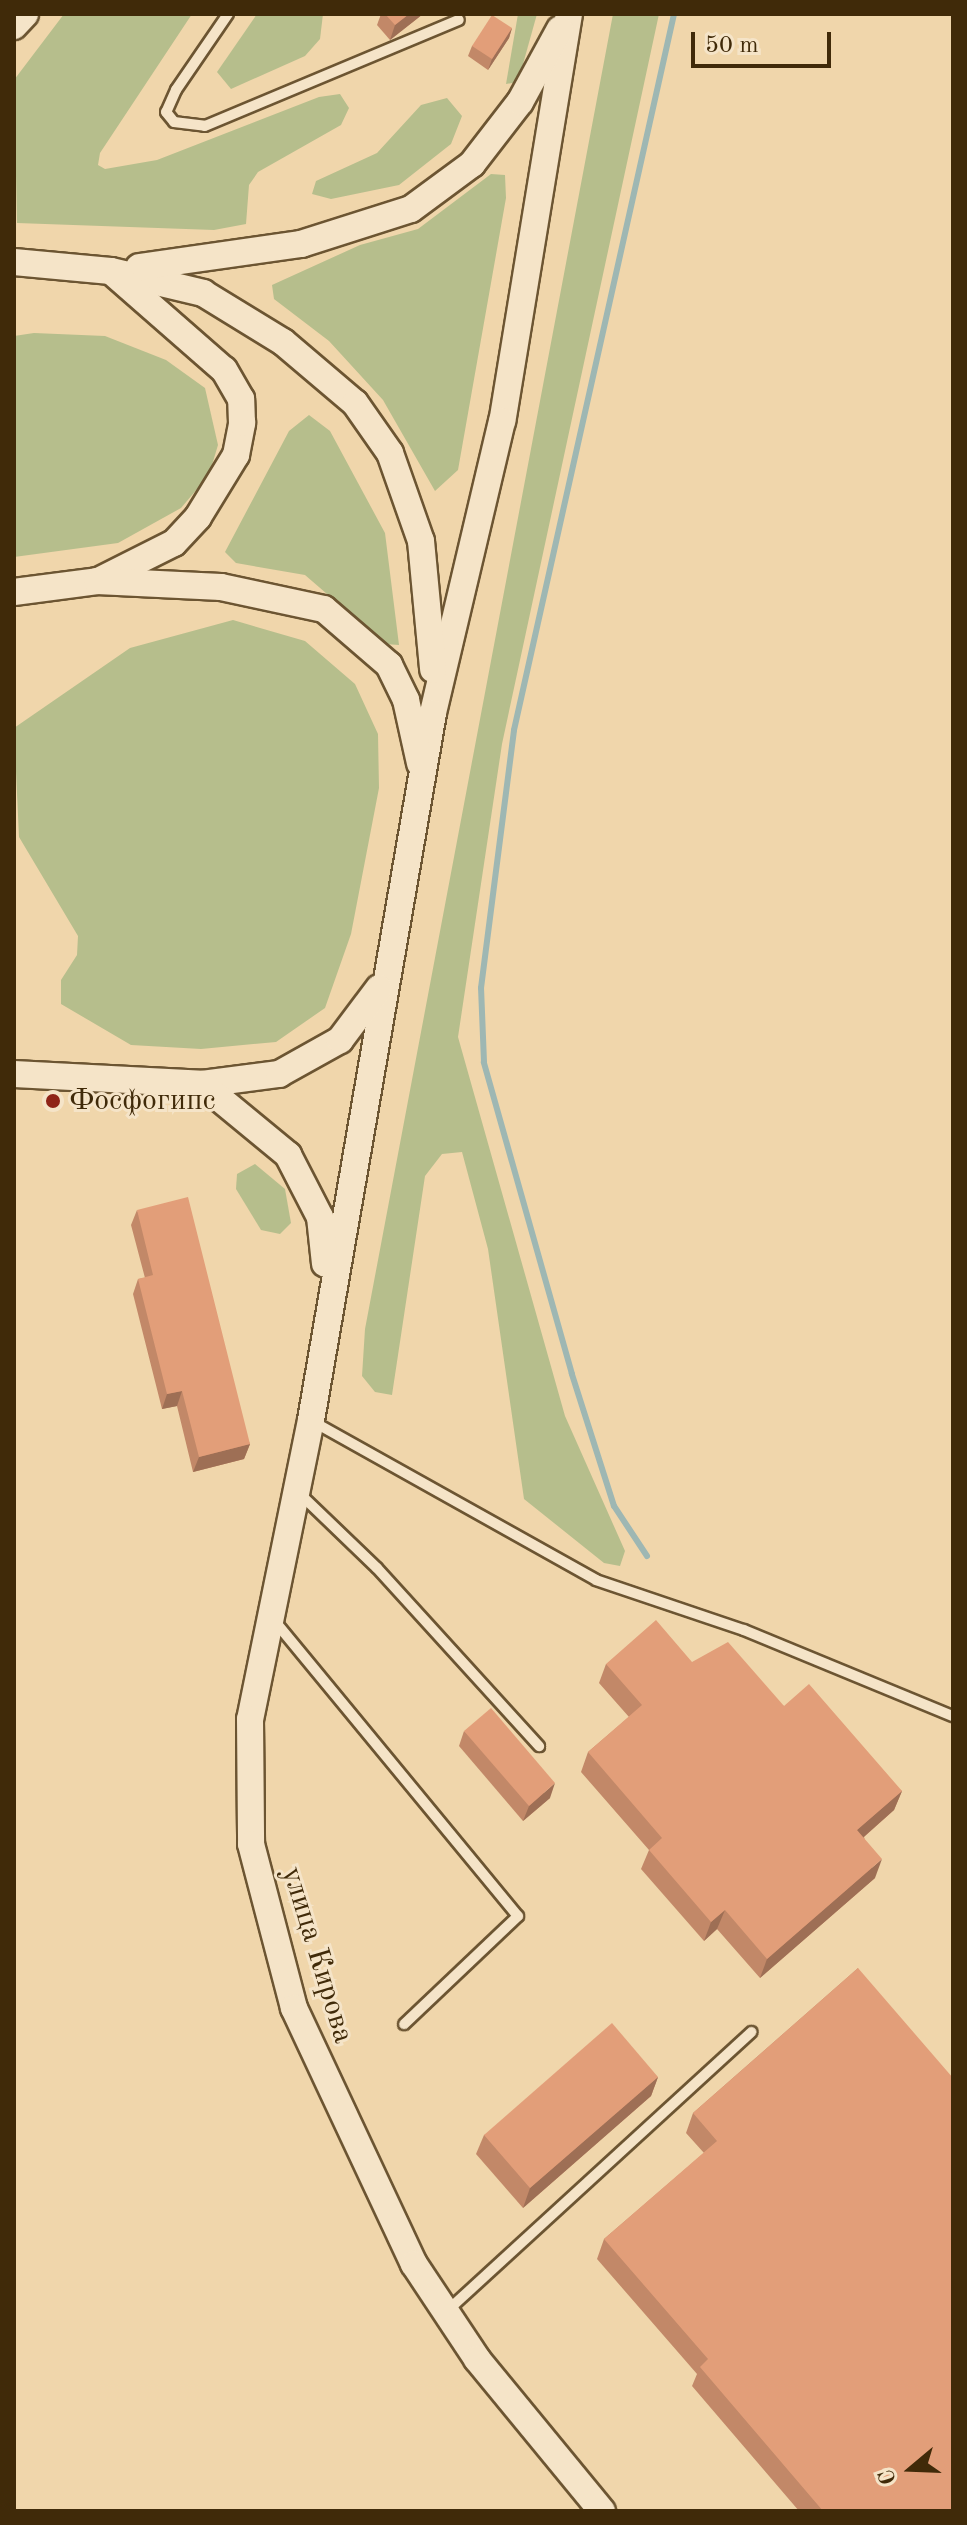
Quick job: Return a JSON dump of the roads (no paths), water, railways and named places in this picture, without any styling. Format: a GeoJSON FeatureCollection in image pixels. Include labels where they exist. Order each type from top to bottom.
{"type":"FeatureCollection","features":[{"type":"Feature","properties":{"kind":"street"},"geometry":{"type":"LineString","coordinates":[[14,26],[25,14]]}},
{"type":"Feature","properties":{"kind":"street"},"geometry":{"type":"LineString","coordinates":[[111,271],[301,244],[411,209],[472,164],[520,102],[569,14]]}},
{"type":"Feature","properties":{"kind":"street"},"geometry":{"type":"LineString","coordinates":[[328,1291],[433,713],[502,421],[569,14]]}},
{"type":"Feature","properties":{"kind":"street"},"geometry":{"type":"LineString","coordinates":[[14,262],[111,271],[203,293],[283,342],[355,403],[390,453],[421,541],[433,609],[433,713]]}},
{"type":"Feature","properties":{"kind":"street"},"geometry":{"type":"LineString","coordinates":[[97,581],[174,543],[190,526],[236,455],[242,423],[241,399],[224,370],[111,271]]}},
{"type":"Feature","properties":{"kind":"street"},"geometry":{"type":"LineString","coordinates":[[14,592],[97,581],[221,587],[324,609],[389,665],[406,700],[422,774]]}},
{"type":"Feature","properties":{"kind":"street"},"geometry":{"type":"LineString","coordinates":[[14,1074],[202,1084],[279,1074],[340,1040],[368,1010],[389,967]]}},
{"type":"Feature","properties":{"kind":"street"},"geometry":{"type":"LineString","coordinates":[[202,1084],[288,1155],[320,1217],[328,1291]]}},
{"type":"Feature","properties":{"kind":"street","name":"улица Кирова"},"geometry":{"type":"LineString","coordinates":[[328,1291],[311,1420],[250,1719],[251,1844],[269,1930],[350,2140],[446,2312],[602,2511]]}},
{"type":"Feature","properties":{"kind":"lane"},"geometry":{"type":"LineString","coordinates":[[228,14],[176,90],[166,112],[174,122],[205,126],[459,20]]}},
{"type":"Feature","properties":{"kind":"lane"},"geometry":{"type":"LineString","coordinates":[[311,1420],[596,1580],[744,1630],[953,1716]]}},
{"type":"Feature","properties":{"kind":"lane"},"geometry":{"type":"LineString","coordinates":[[297,1492],[377,1568],[539,1746]]}},
{"type":"Feature","properties":{"kind":"lane"},"geometry":{"type":"LineString","coordinates":[[272,1618],[518,1916],[404,2024]]}},
{"type":"Feature","properties":{"kind":"lane"},"geometry":{"type":"LineString","coordinates":[[446,2312],[752,2032]]}},
{"type":"Feature","properties":{"kind":"waterway"},"geometry":{"type":"LineString","coordinates":[[647,1556],[614,1506],[572,1374],[484,1062],[481,988],[514,730],[674,14]]}},
{"type":"Feature","properties":{"kind":"place","name":"Фосфогипс"},"geometry":{"type":"Point","coordinates":[53,1101]}}]}
